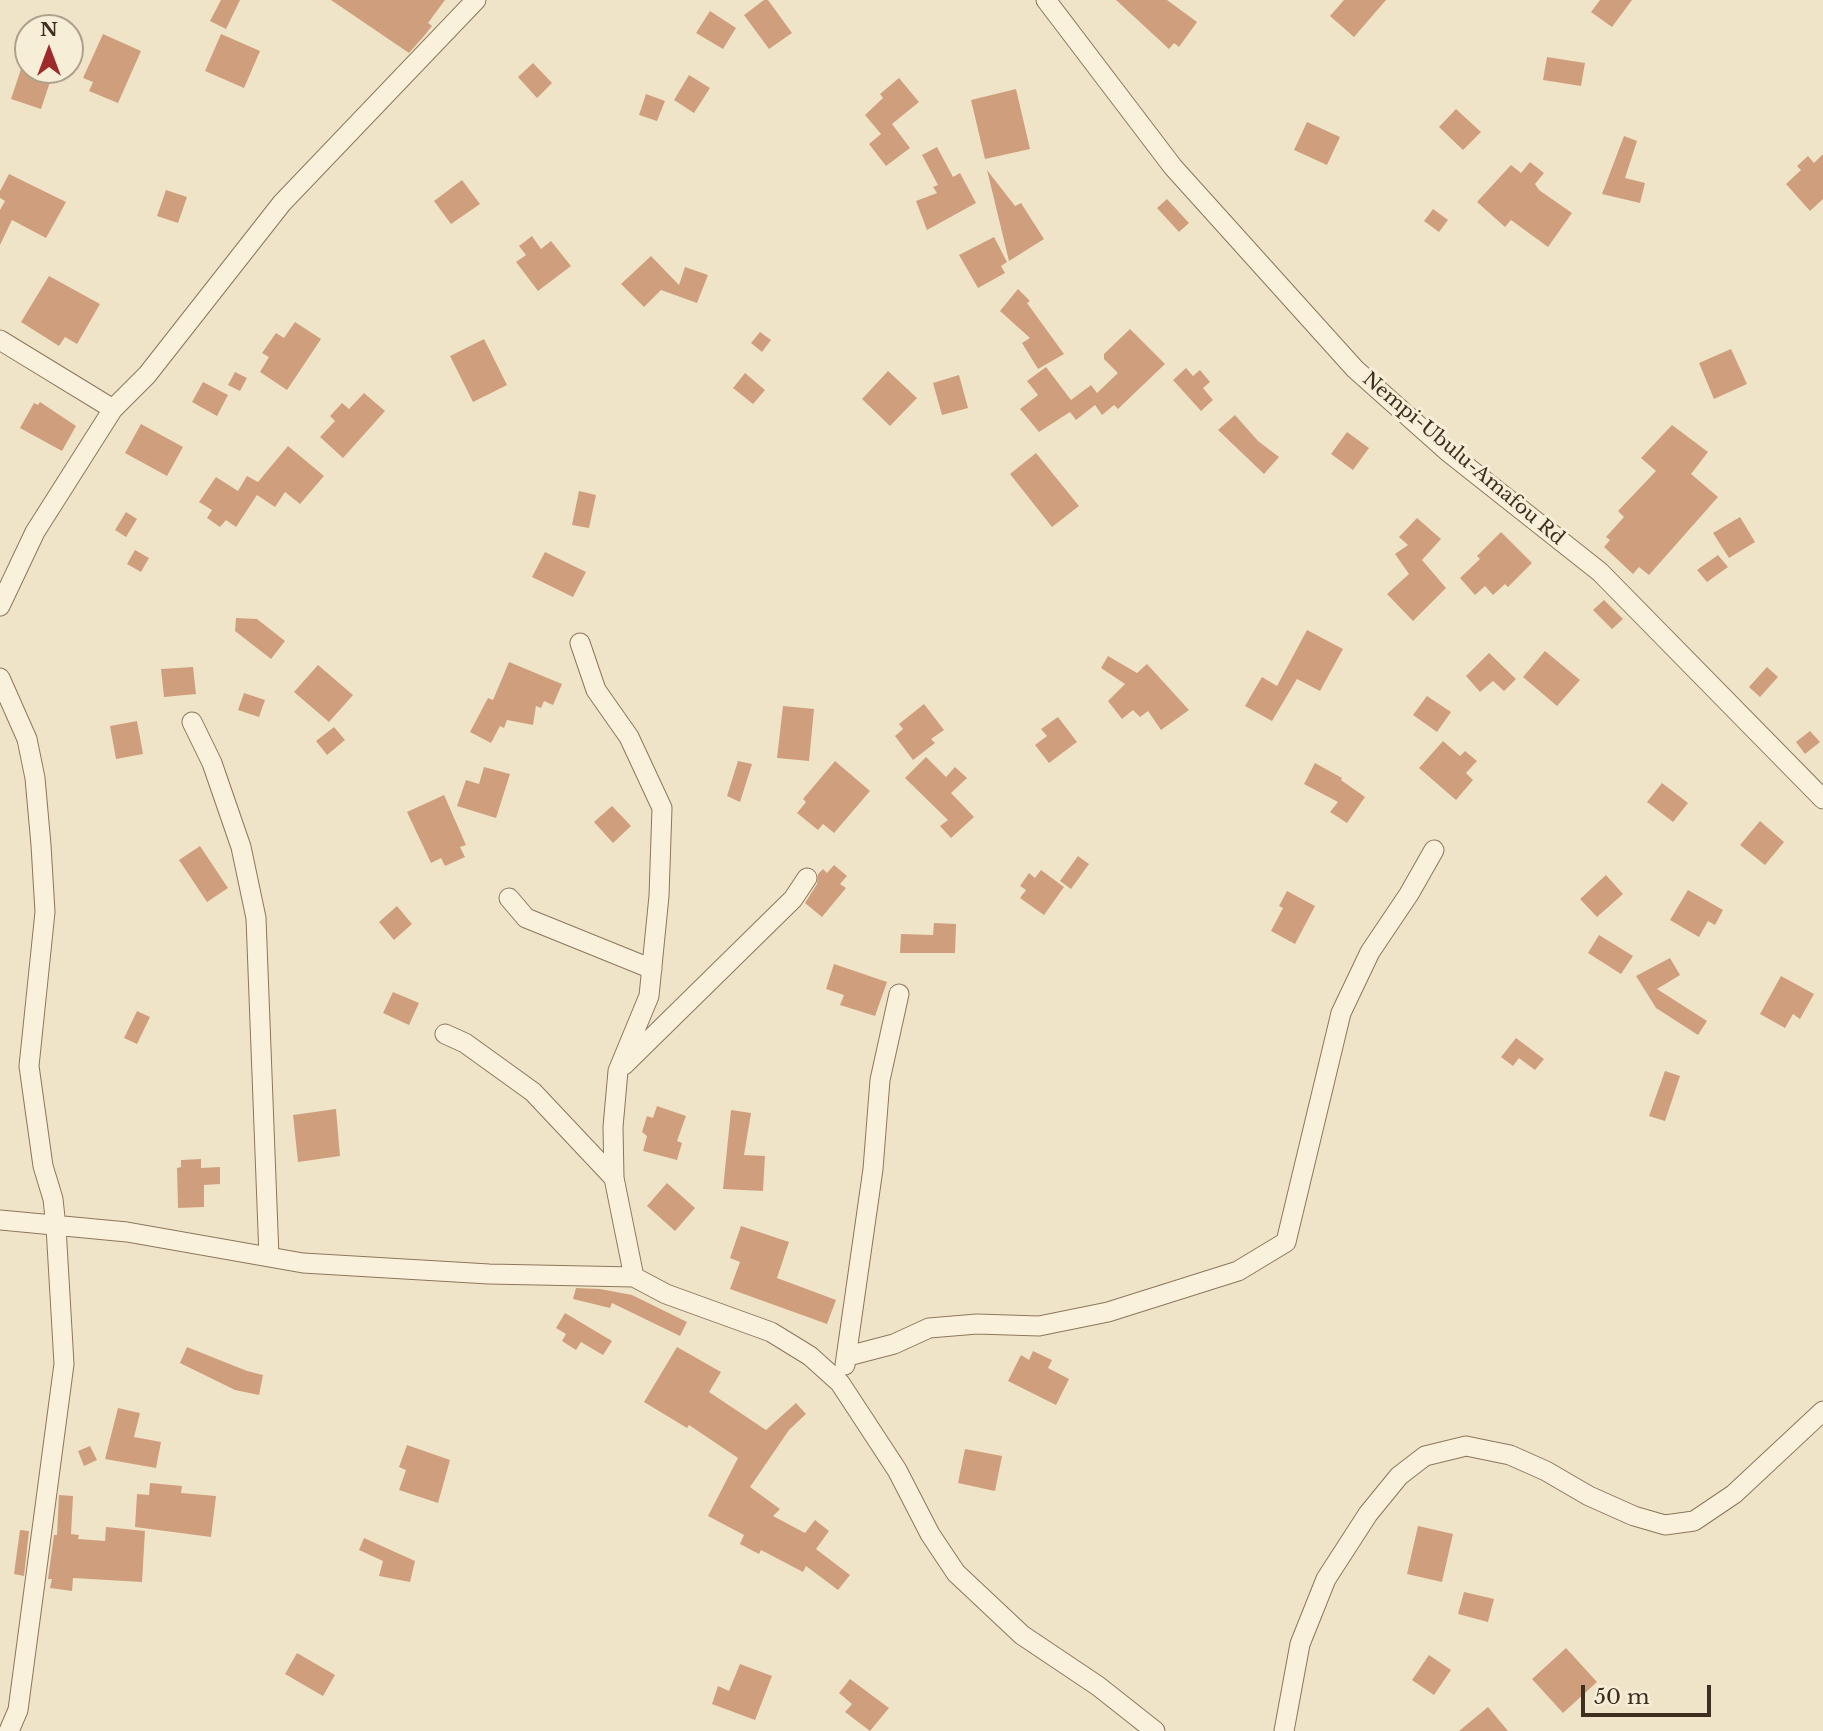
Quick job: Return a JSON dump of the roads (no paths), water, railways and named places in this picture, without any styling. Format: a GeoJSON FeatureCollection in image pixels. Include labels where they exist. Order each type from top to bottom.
{"type":"FeatureCollection","features":[{"type":"Feature","properties":{"kind":"street"},"geometry":{"type":"LineString","coordinates":[[0,606],[36,532],[113,409],[147,375],[282,203],[477,0]]}},
{"type":"Feature","properties":{"kind":"street","name":"Nempi-Ubulu-Amafou Rd"},"geometry":{"type":"LineString","coordinates":[[1046,0],[1173,167],[1355,369],[1447,450],[1600,572],[1823,799]]}},
{"type":"Feature","properties":{"kind":"street"},"geometry":{"type":"LineString","coordinates":[[0,340],[113,409]]}},
{"type":"Feature","properties":{"kind":"street"},"geometry":{"type":"LineString","coordinates":[[580,643],[596,690],[629,737],[662,808],[649,996],[618,1071],[613,1127],[614,1178],[634,1277]]}},
{"type":"Feature","properties":{"kind":"street"},"geometry":{"type":"LineString","coordinates":[[0,678],[27,739],[35,778],[45,912],[29,1066],[43,1166],[53,1199],[57,1227],[64,1364],[20,1696],[9,1731]]}},
{"type":"Feature","properties":{"kind":"street"},"geometry":{"type":"LineString","coordinates":[[192,722],[212,763],[241,847],[256,918],[269,1257]]}},
{"type":"Feature","properties":{"kind":"street"},"geometry":{"type":"LineString","coordinates":[[848,1356],[894,1344],[929,1328],[977,1324],[1039,1326],[1108,1312],[1238,1271],[1286,1242],[1341,1013],[1370,952],[1409,894],[1434,850]]}},
{"type":"Feature","properties":{"kind":"street"},"geometry":{"type":"LineString","coordinates":[[618,1071],[793,899],[807,878]]}},
{"type":"Feature","properties":{"kind":"street"},"geometry":{"type":"LineString","coordinates":[[509,898],[526,918],[652,969]]}},
{"type":"Feature","properties":{"kind":"street"},"geometry":{"type":"LineString","coordinates":[[840,1383],[848,1356],[873,1169],[880,1080],[899,994]]}},
{"type":"Feature","properties":{"kind":"street"},"geometry":{"type":"LineString","coordinates":[[445,1034],[465,1043],[533,1092],[614,1178]]}},
{"type":"Feature","properties":{"kind":"street"},"geometry":{"type":"LineString","coordinates":[[0,1220],[127,1232],[269,1257],[390,1270],[634,1277],[666,1294],[771,1332],[810,1356],[840,1383],[897,1470],[930,1534],[957,1573],[1023,1635],[1098,1686],[1155,1731]]}},
{"type":"Feature","properties":{"kind":"street"},"geometry":{"type":"LineString","coordinates":[[1283,1731],[1300,1644],[1326,1579],[1368,1514],[1399,1476],[1425,1456],[1466,1446],[1510,1455],[1546,1471],[1589,1496],[1634,1516],[1665,1525],[1694,1521],[1734,1494],[1823,1411]]}}]}
